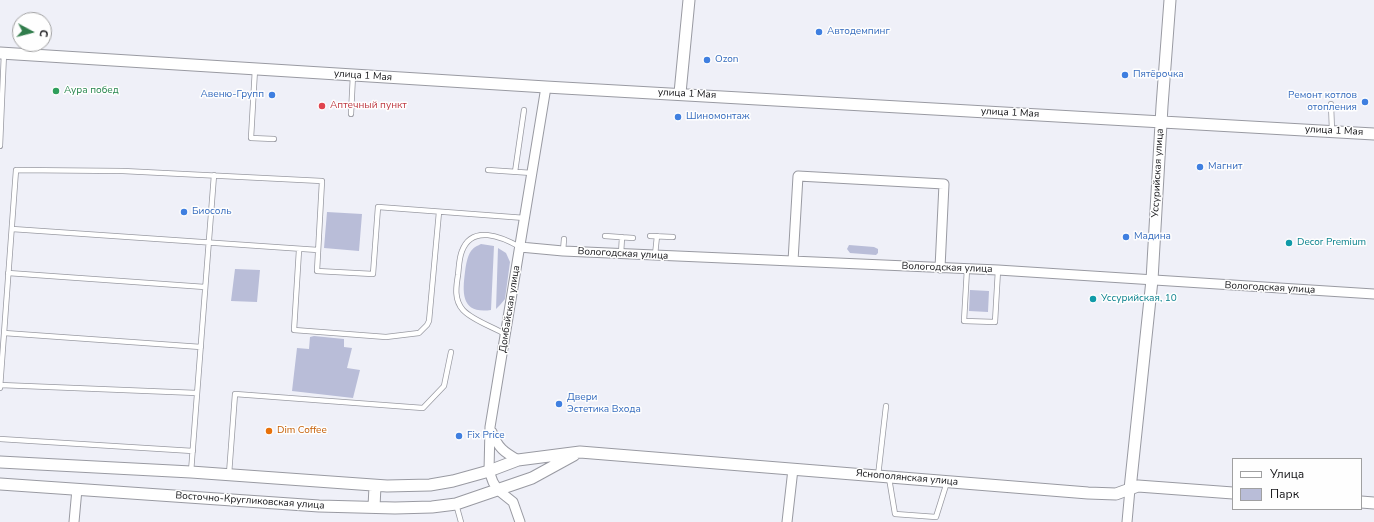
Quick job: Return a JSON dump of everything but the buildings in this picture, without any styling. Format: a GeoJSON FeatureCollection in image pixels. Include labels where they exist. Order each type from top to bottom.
{"type":"FeatureCollection","features":[{"type":"Feature","properties":{"kind":"street"},"geometry":{"type":"LineString","coordinates":[[680,93],[689,0]]}},
{"type":"Feature","properties":{"kind":"street","name":"Уссурийская улица"},"geometry":{"type":"LineString","coordinates":[[1130,489],[1152,280],[1161,121],[1170,0]]}},
{"type":"Feature","properties":{"kind":"street","name":"улица 1 Мая"},"geometry":{"type":"LineString","coordinates":[[2,53],[546,87],[680,93],[1374,134]]}},
{"type":"Feature","properties":{"kind":"street","name":"Домбайская улица"},"geometry":{"type":"LineString","coordinates":[[520,522],[513,502],[498,490],[489,471],[490,427],[546,87]]}},
{"type":"Feature","properties":{"kind":"street"},"geometry":{"type":"LineString","coordinates":[[793,261],[798,176],[944,184],[940,268]]}},
{"type":"Feature","properties":{"kind":"street","name":"Вологодская улица"},"geometry":{"type":"LineString","coordinates":[[520,247],[621,254],[998,270],[1374,294]]}},
{"type":"Feature","properties":{"kind":"street"},"geometry":{"type":"LineString","coordinates":[[490,427],[496,443],[505,453],[518,460]]}},
{"type":"Feature","properties":{"kind":"street","name":"Яснополянская улица"},"geometry":{"type":"LineString","coordinates":[[489,471],[518,460],[580,452],[947,482],[1116,494],[1138,486],[1232,493]]}},
{"type":"Feature","properties":{"kind":"street","name":"Восточно-Кругликовская улица"},"geometry":{"type":"LineString","coordinates":[[0,484],[319,506],[424,507],[456,504],[498,490],[532,478],[580,452]]}},
{"type":"Feature","properties":{"kind":"street"},"geometry":{"type":"LineString","coordinates":[[0,462],[191,472],[375,486],[437,484],[489,471]]}},
{"type":"Feature","properties":{"kind":"street"},"geometry":{"type":"LineString","coordinates":[[787,522],[793,469]]}},
{"type":"Feature","properties":{"kind":"street"},"geometry":{"type":"LineString","coordinates":[[374,507],[375,486]]}},
{"type":"Feature","properties":{"kind":"street"},"geometry":{"type":"LineString","coordinates":[[74,522],[77,489]]}},
{"type":"Feature","properties":{"kind":"street"},"geometry":{"type":"LineString","coordinates":[[1127,522],[1130,489]]}},
{"type":"Feature","properties":{"kind":"street"},"geometry":{"type":"LineString","coordinates":[[1362,502],[1374,503]]}},
{"type":"Feature","properties":{"kind":"lane"},"geometry":{"type":"LineString","coordinates":[[0,146],[2,53]]}},
{"type":"Feature","properties":{"kind":"lane"},"geometry":{"type":"LineString","coordinates":[[255,69],[251,138],[274,139]]}},
{"type":"Feature","properties":{"kind":"lane"},"geometry":{"type":"LineString","coordinates":[[351,114],[353,75]]}},
{"type":"Feature","properties":{"kind":"lane"},"geometry":{"type":"LineString","coordinates":[[1331,104],[1332,131]]}},
{"type":"Feature","properties":{"kind":"lane"},"geometry":{"type":"LineString","coordinates":[[515,172],[524,110]]}},
{"type":"Feature","properties":{"kind":"lane"},"geometry":{"type":"LineString","coordinates":[[197,393],[0,387],[16,170],[123,171],[322,181],[317,271],[373,274],[378,207],[525,218]]}},
{"type":"Feature","properties":{"kind":"lane"},"geometry":{"type":"LineString","coordinates":[[488,170],[532,173]]}},
{"type":"Feature","properties":{"kind":"lane"},"geometry":{"type":"LineString","coordinates":[[191,472],[214,175]]}},
{"type":"Feature","properties":{"kind":"lane"},"geometry":{"type":"LineString","coordinates":[[299,250],[294,330],[386,337],[419,333],[429,321],[439,212]]}},
{"type":"Feature","properties":{"kind":"lane"},"geometry":{"type":"LineString","coordinates":[[12,229],[299,250],[318,250]]}},
{"type":"Feature","properties":{"kind":"lane"},"geometry":{"type":"LineString","coordinates":[[505,334],[470,316],[459,305],[456,289],[460,260],[462,250],[466,242],[475,236],[494,236],[508,240],[520,247]]}},
{"type":"Feature","properties":{"kind":"lane"},"geometry":{"type":"LineString","coordinates":[[605,236],[633,238]]}},
{"type":"Feature","properties":{"kind":"lane"},"geometry":{"type":"LineString","coordinates":[[650,236],[673,237]]}},
{"type":"Feature","properties":{"kind":"lane"},"geometry":{"type":"LineString","coordinates":[[655,255],[657,236]]}},
{"type":"Feature","properties":{"kind":"lane"},"geometry":{"type":"LineString","coordinates":[[621,254],[622,237]]}},
{"type":"Feature","properties":{"kind":"lane"},"geometry":{"type":"LineString","coordinates":[[563,251],[564,238]]}},
{"type":"Feature","properties":{"kind":"lane"},"geometry":{"type":"LineString","coordinates":[[967,269],[964,321],[995,322],[998,270]]}},
{"type":"Feature","properties":{"kind":"lane"},"geometry":{"type":"LineString","coordinates":[[8,273],[205,287]]}},
{"type":"Feature","properties":{"kind":"lane"},"geometry":{"type":"LineString","coordinates":[[4,334],[201,347]]}},
{"type":"Feature","properties":{"kind":"lane"},"geometry":{"type":"LineString","coordinates":[[229,476],[235,394],[423,408],[444,386],[451,352]]}},
{"type":"Feature","properties":{"kind":"lane"},"geometry":{"type":"LineString","coordinates":[[886,406],[884,477],[896,514],[936,517],[947,482]]}},
{"type":"Feature","properties":{"kind":"lane"},"geometry":{"type":"LineString","coordinates":[[0,439],[193,451]]}},
{"type":"Feature","properties":{"kind":"lane"},"geometry":{"type":"LineString","coordinates":[[456,504],[461,522]]}},
{"type":"Feature","properties":{"kind":"green space"},"geometry":{"type":"Polygon","coordinates":[[[327,212],[362,214],[359,251],[324,248],[327,212]]]}},
{"type":"Feature","properties":{"kind":"green space"},"geometry":{"type":"Polygon","coordinates":[[[481,244],[494,246],[491,310],[474,309],[469,306],[464,295],[464,280],[468,258],[472,250],[481,244]]]}},
{"type":"Feature","properties":{"kind":"green space"},"geometry":{"type":"Polygon","coordinates":[[[849,245],[874,247],[878,249],[878,253],[876,255],[850,253],[847,249],[849,245]]]}},
{"type":"Feature","properties":{"kind":"green space"},"geometry":{"type":"Polygon","coordinates":[[[498,248],[506,253],[510,262],[505,299],[496,309],[498,248]]]}},
{"type":"Feature","properties":{"kind":"green space"},"geometry":{"type":"Polygon","coordinates":[[[235,269],[260,270],[257,302],[231,301],[235,269]]]}},
{"type":"Feature","properties":{"kind":"green space"},"geometry":{"type":"Polygon","coordinates":[[[970,290],[989,291],[988,312],[969,311],[970,290]]]}},
{"type":"Feature","properties":{"kind":"green space"},"geometry":{"type":"Polygon","coordinates":[[[314,336],[344,339],[344,347],[352,348],[347,368],[360,370],[353,398],[292,391],[297,348],[309,349],[310,337],[314,336]]]}},
{"type":"Feature","properties":{"kind":"place","name":"Автодемпинг"},"geometry":{"type":"Point","coordinates":[819,32]}},
{"type":"Feature","properties":{"kind":"place","name":"Ozon"},"geometry":{"type":"Point","coordinates":[707,60]}},
{"type":"Feature","properties":{"kind":"place","name":"Пятёрочка"},"geometry":{"type":"Point","coordinates":[1125,75]}},
{"type":"Feature","properties":{"kind":"place","name":"Аура побед"},"geometry":{"type":"Point","coordinates":[56,91]}},
{"type":"Feature","properties":{"kind":"place","name":"Авеню-Групп"},"geometry":{"type":"Point","coordinates":[272,95]}},
{"type":"Feature","properties":{"kind":"place","name":"Ремонт котлов отопления"},"geometry":{"type":"Point","coordinates":[1365,102]}},
{"type":"Feature","properties":{"kind":"place","name":"Аптечный пункт"},"geometry":{"type":"Point","coordinates":[322,106]}},
{"type":"Feature","properties":{"kind":"place","name":"Шиномонтаж"},"geometry":{"type":"Point","coordinates":[678,117]}},
{"type":"Feature","properties":{"kind":"place","name":"Магнит"},"geometry":{"type":"Point","coordinates":[1200,167]}},
{"type":"Feature","properties":{"kind":"place","name":"Биосоль"},"geometry":{"type":"Point","coordinates":[184,212]}},
{"type":"Feature","properties":{"kind":"place","name":"Мадина"},"geometry":{"type":"Point","coordinates":[1126,237]}},
{"type":"Feature","properties":{"kind":"place","name":"Decor Premium"},"geometry":{"type":"Point","coordinates":[1289,243]}},
{"type":"Feature","properties":{"kind":"place","name":"Уссурийская, 10"},"geometry":{"type":"Point","coordinates":[1093,299]}},
{"type":"Feature","properties":{"kind":"place","name":"Двери Эстетика Входа"},"geometry":{"type":"Point","coordinates":[559,404]}},
{"type":"Feature","properties":{"kind":"place","name":"Dim Coffee"},"geometry":{"type":"Point","coordinates":[269,431]}},
{"type":"Feature","properties":{"kind":"place","name":"Fix Price"},"geometry":{"type":"Point","coordinates":[459,436]}}]}
